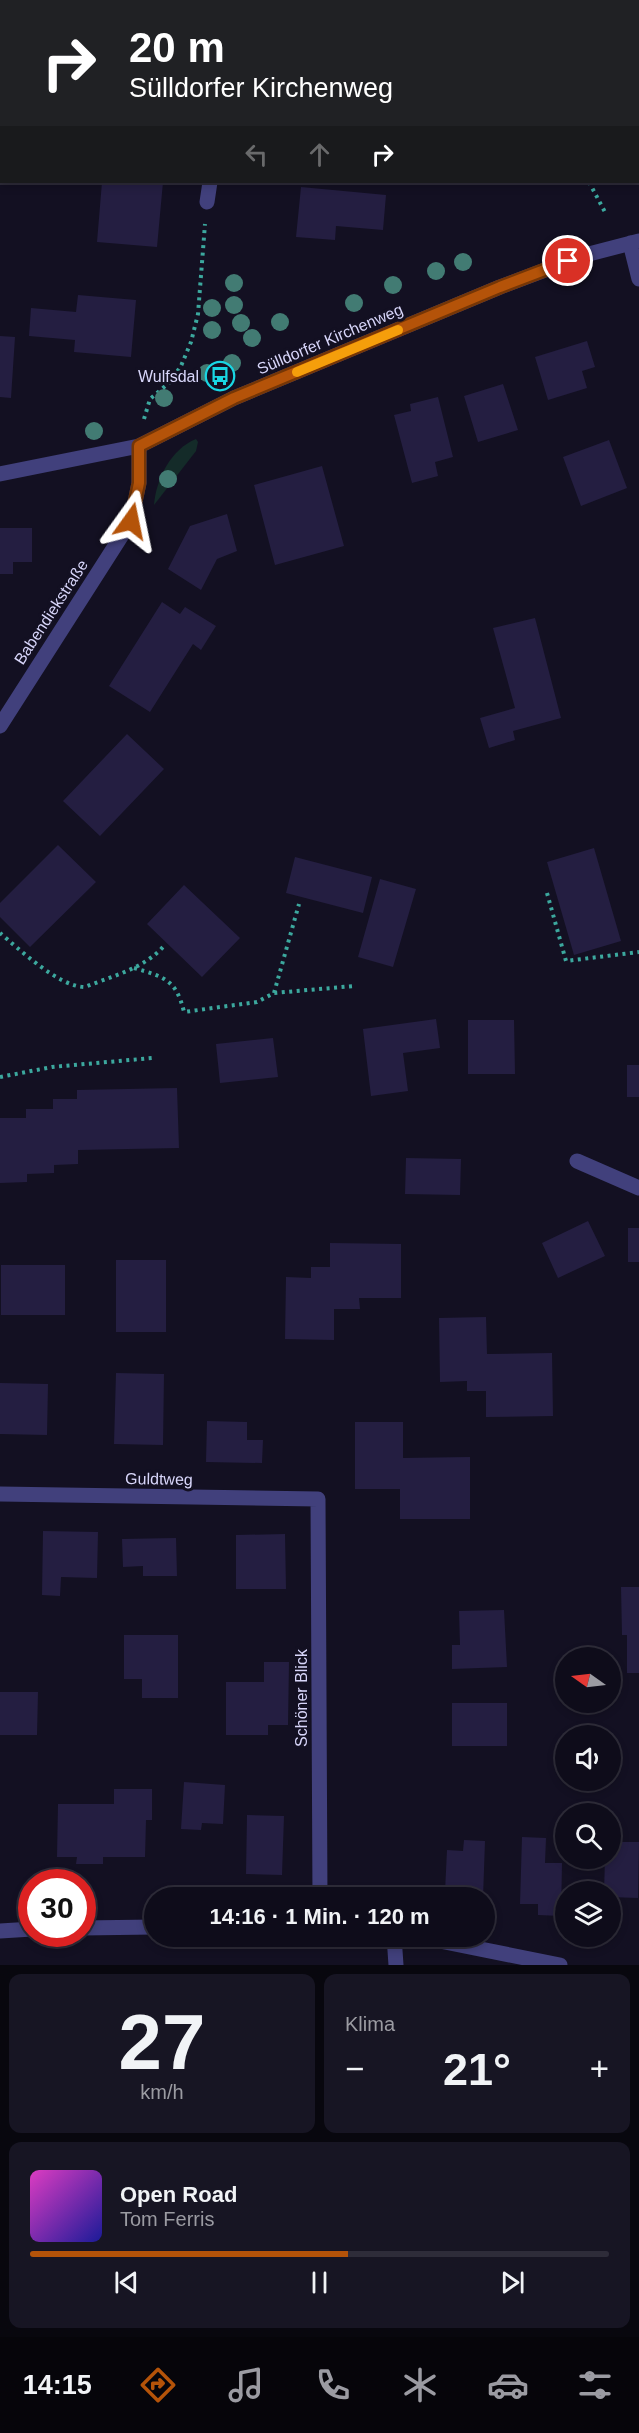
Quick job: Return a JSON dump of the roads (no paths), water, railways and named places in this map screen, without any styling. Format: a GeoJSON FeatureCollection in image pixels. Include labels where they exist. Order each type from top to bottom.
{"type":"FeatureCollection","features":[{"type":"Feature","properties":{"kind":"street"},"geometry":{"type":"LineString","coordinates":[[207,202],[210,183]]}},
{"type":"Feature","properties":{"kind":"street"},"geometry":{"type":"LineString","coordinates":[[634,242],[639,279]]}},
{"type":"Feature","properties":{"kind":"street","name":"Sülldorfer Kirchenweg"},"geometry":{"type":"LineString","coordinates":[[0,474],[139,446],[234,398],[500,287],[585,255],[634,242]]}},
{"type":"Feature","properties":{"kind":"street","name":"Babendiekstraße"},"geometry":{"type":"LineString","coordinates":[[0,726],[131,521],[139,483],[139,446]]}},
{"type":"Feature","properties":{"kind":"street"},"geometry":{"type":"LineString","coordinates":[[578,1161],[639,1188]]}},
{"type":"Feature","properties":{"kind":"street","name":"Guldtweg"},"geometry":{"type":"LineString","coordinates":[[0,1494],[318,1499]]}},
{"type":"Feature","properties":{"kind":"street","name":"Schöner Blick"},"geometry":{"type":"LineString","coordinates":[[318,1499],[320,1887]]}},
{"type":"Feature","properties":{"kind":"street"},"geometry":{"type":"LineString","coordinates":[[96,1928],[144,1927]]}},
{"type":"Feature","properties":{"kind":"street"},"geometry":{"type":"LineString","coordinates":[[0,1931],[18,1930]]}},
{"type":"Feature","properties":{"kind":"street"},"geometry":{"type":"LineString","coordinates":[[394,1947],[396,1965]]}},
{"type":"Feature","properties":{"kind":"street"},"geometry":{"type":"LineString","coordinates":[[470,1947],[560,1965]]}},
{"type":"Feature","properties":{"kind":"place","name":"Wulfsdal"},"geometry":{"type":"Point","coordinates":[220,376]}}]}
